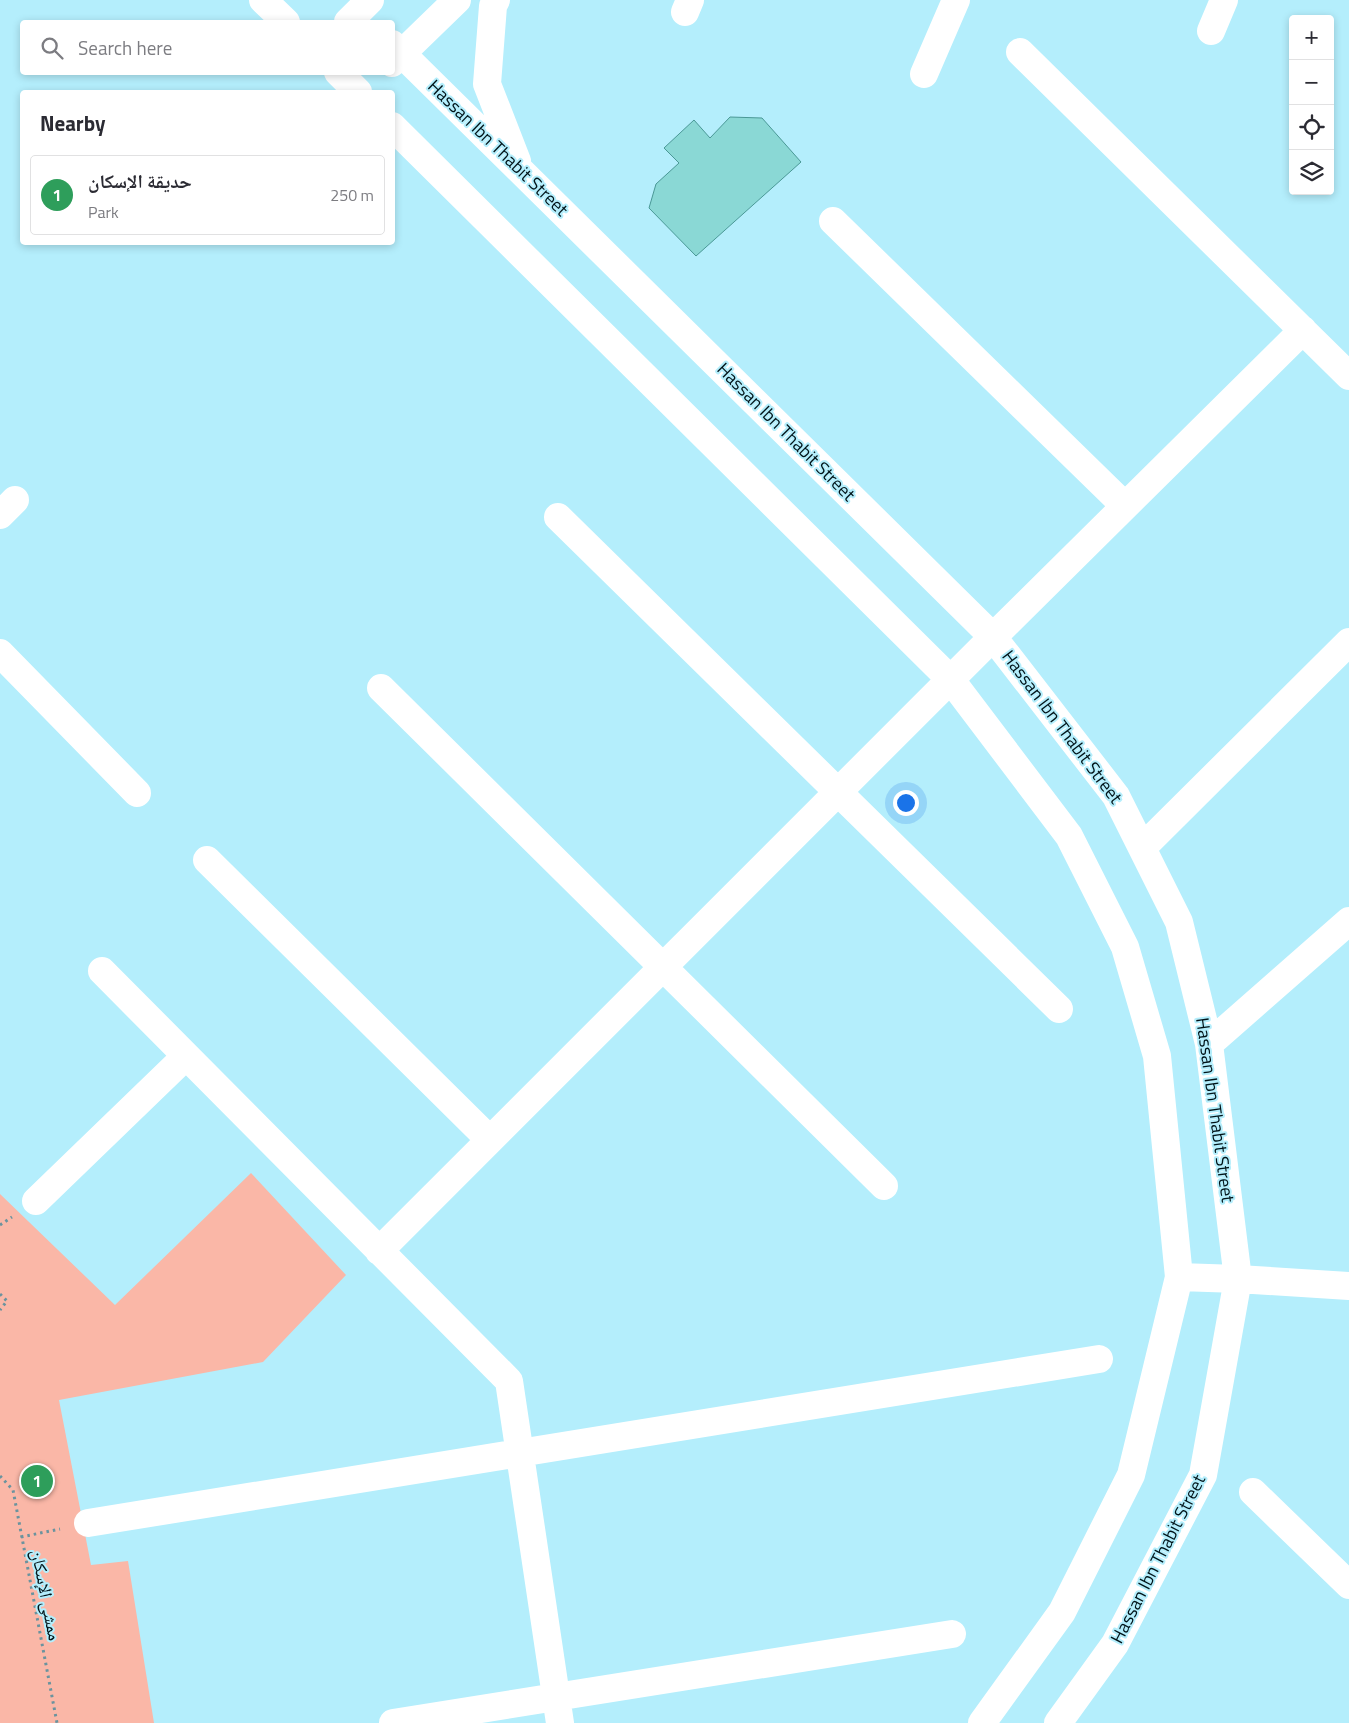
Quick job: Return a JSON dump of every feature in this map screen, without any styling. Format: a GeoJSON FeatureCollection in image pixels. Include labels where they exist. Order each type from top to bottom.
{"type":"FeatureCollection","features":[{"type":"Feature","properties":{"kind":"street"},"geometry":{"type":"LineString","coordinates":[[263,0],[284,20]]}},
{"type":"Feature","properties":{"kind":"street"},"geometry":{"type":"LineString","coordinates":[[395,56],[457,0]]}},
{"type":"Feature","properties":{"kind":"street"},"geometry":{"type":"LineString","coordinates":[[496,0],[493,6],[487,84],[520,170]]}},
{"type":"Feature","properties":{"kind":"street"},"geometry":{"type":"LineString","coordinates":[[924,74],[956,0]]}},
{"type":"Feature","properties":{"kind":"street"},"geometry":{"type":"LineString","coordinates":[[1211,31],[1224,0]]}},
{"type":"Feature","properties":{"kind":"street"},"geometry":{"type":"LineString","coordinates":[[1020,52],[1349,376]]}},
{"type":"Feature","properties":{"kind":"street","name":"Hassan Ibn Thabit Street"},"geometry":{"type":"LineString","coordinates":[[395,60],[520,170],[993,637],[1116,796],[1179,922],[1209,1044],[1238,1279],[1203,1474],[1115,1644],[1058,1723]]}},
{"type":"Feature","properties":{"kind":"street"},"geometry":{"type":"LineString","coordinates":[[341,75],[356,90]]}},
{"type":"Feature","properties":{"kind":"street"},"geometry":{"type":"LineString","coordinates":[[365,90],[378,75]]}},
{"type":"Feature","properties":{"kind":"street"},"geometry":{"type":"LineString","coordinates":[[395,129],[951,680],[1069,836],[1125,947],[1157,1056],[1179,1277],[1131,1475],[1062,1612],[982,1723]]}},
{"type":"Feature","properties":{"kind":"street"},"geometry":{"type":"LineString","coordinates":[[833,221],[1125,506]]}},
{"type":"Feature","properties":{"kind":"street"},"geometry":{"type":"LineString","coordinates":[[379,1251],[1303,330]]}},
{"type":"Feature","properties":{"kind":"street"},"geometry":{"type":"LineString","coordinates":[[558,517],[1059,1009]]}},
{"type":"Feature","properties":{"kind":"street"},"geometry":{"type":"LineString","coordinates":[[1142,848],[1349,642]]}},
{"type":"Feature","properties":{"kind":"street"},"geometry":{"type":"LineString","coordinates":[[0,653],[138,793]]}},
{"type":"Feature","properties":{"kind":"street"},"geometry":{"type":"LineString","coordinates":[[380,688],[884,1186]]}},
{"type":"Feature","properties":{"kind":"street"},"geometry":{"type":"LineString","coordinates":[[207,860],[490,1140]]}},
{"type":"Feature","properties":{"kind":"street"},"geometry":{"type":"LineString","coordinates":[[1209,1044],[1349,922]]}},
{"type":"Feature","properties":{"kind":"street"},"geometry":{"type":"LineString","coordinates":[[102,971],[509,1381],[558,1710]]}},
{"type":"Feature","properties":{"kind":"street"},"geometry":{"type":"LineString","coordinates":[[36,1201],[186,1056]]}},
{"type":"Feature","properties":{"kind":"street"},"geometry":{"type":"LineString","coordinates":[[1179,1277],[1349,1286]]}},
{"type":"Feature","properties":{"kind":"street"},"geometry":{"type":"LineString","coordinates":[[88,1523],[1100,1359]]}},
{"type":"Feature","properties":{"kind":"street"},"geometry":{"type":"LineString","coordinates":[[1253,1492],[1349,1586]]}},
{"type":"Feature","properties":{"kind":"street"},"geometry":{"type":"LineString","coordinates":[[393,1723],[558,1710],[952,1634]]}},
{"type":"Feature","properties":{"kind":"path"},"geometry":{"type":"LineString","coordinates":[[0,1294],[7,1301],[0,1310]]}},
{"type":"Feature","properties":{"kind":"path","name":"ممشى الإسكان"},"geometry":{"type":"LineString","coordinates":[[0,1476],[12,1490],[57,1723]]}},
{"type":"Feature","properties":{"kind":"path"},"geometry":{"type":"LineString","coordinates":[[22,1537],[88,1523]]}},
{"type":"Feature","properties":{"kind":"shaded area"},"geometry":{"type":"Polygon","coordinates":[[[251,1173],[346,1275],[263,1362],[59,1400],[91,1565],[128,1561],[154,1723],[0,1723],[0,1194],[115,1305],[251,1173]]]}},
{"type":"Feature","properties":{"kind":"building"},"geometry":{"type":"Polygon","coordinates":[[[730,117],[762,118],[801,162],[696,256],[649,208],[656,184],[679,163],[664,148],[694,120],[710,138],[730,117]]]}},
{"type":"Feature","properties":{"kind":"place","name":"حديقة الإسكان"},"geometry":{"type":"Point","coordinates":[37,1481]}}]}
